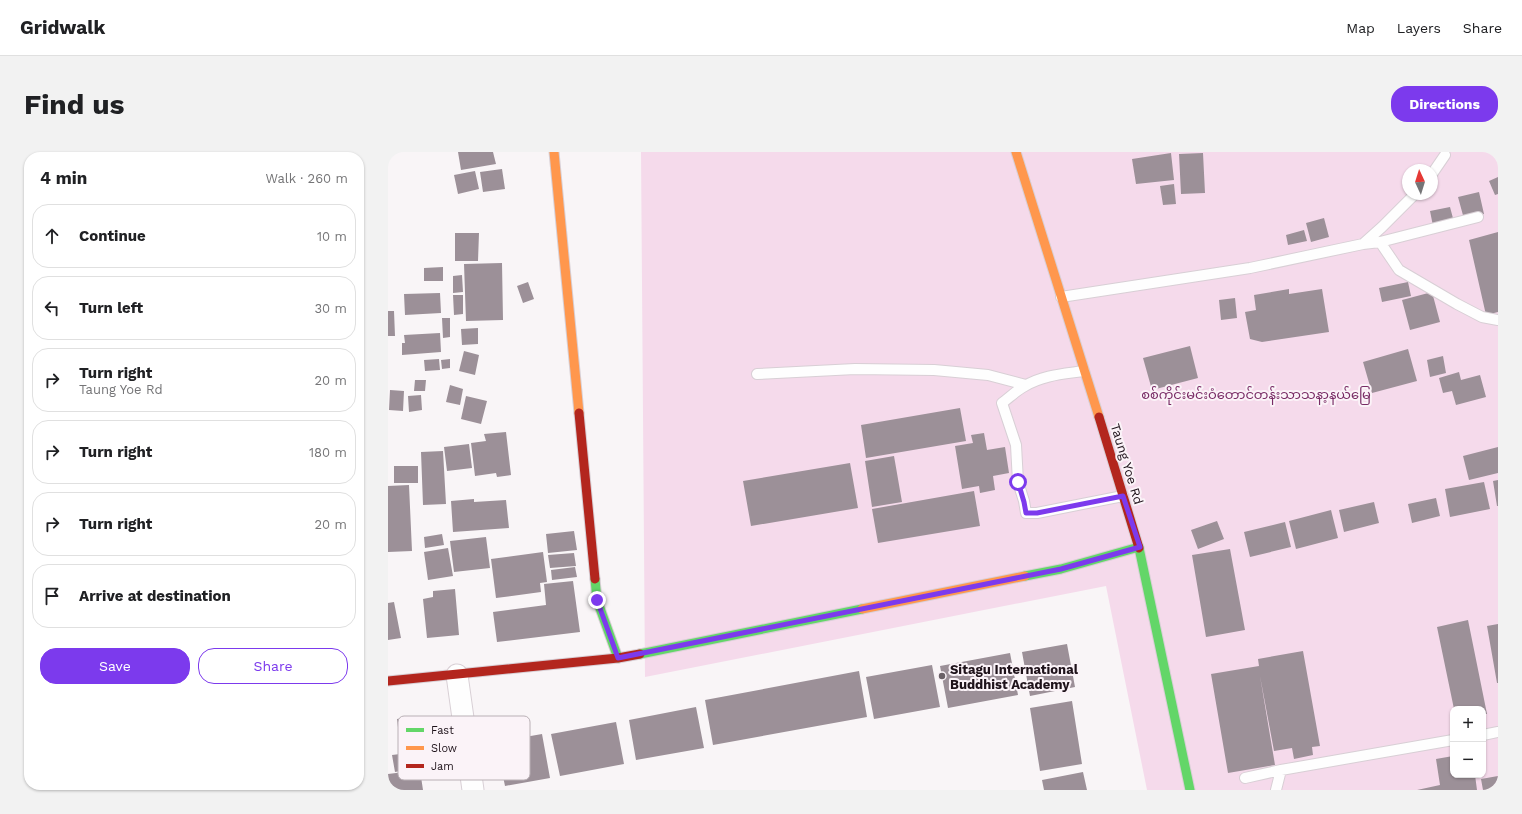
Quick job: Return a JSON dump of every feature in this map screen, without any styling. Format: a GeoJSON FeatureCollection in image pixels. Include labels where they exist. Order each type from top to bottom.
{"type":"FeatureCollection","features":[{"type":"Feature","properties":{"kind":"street"},"geometry":{"type":"LineString","coordinates":[[554,152],[597,600],[618,658]]}},
{"type":"Feature","properties":{"kind":"street","name":"Taung Yoe Rd"},"geometry":{"type":"LineString","coordinates":[[1016,152],[1140,547],[1190,790]]}},
{"type":"Feature","properties":{"kind":"street"},"geometry":{"type":"LineString","coordinates":[[388,681],[618,658],[1061,569],[1140,547]]}},
{"type":"Feature","properties":{"kind":"street"},"geometry":{"type":"LineString","coordinates":[[457,675],[463,716]]}},
{"type":"Feature","properties":{"kind":"street"},"geometry":{"type":"LineString","coordinates":[[472,780],[473,790]]}},
{"type":"Feature","properties":{"kind":"lane"},"geometry":{"type":"LineString","coordinates":[[1438,165],[1445,155]]}},
{"type":"Feature","properties":{"kind":"lane"},"geometry":{"type":"LineString","coordinates":[[1363,244],[1409,200]]}},
{"type":"Feature","properties":{"kind":"lane"},"geometry":{"type":"LineString","coordinates":[[1061,297],[1250,268],[1363,244],[1380,242],[1478,217]]}},
{"type":"Feature","properties":{"kind":"lane"},"geometry":{"type":"LineString","coordinates":[[1380,242],[1399,270],[1456,304],[1482,317],[1498,320]]}},
{"type":"Feature","properties":{"kind":"lane"},"geometry":{"type":"LineString","coordinates":[[757,374],[855,369],[934,370],[988,375],[1026,385]]}},
{"type":"Feature","properties":{"kind":"lane"},"geometry":{"type":"LineString","coordinates":[[1084,371],[1054,375],[1026,385],[1002,403],[1016,446],[1018,482],[1026,513],[1037,513],[1123,496]]}},
{"type":"Feature","properties":{"kind":"lane"},"geometry":{"type":"LineString","coordinates":[[1486,734],[1498,732]]}},
{"type":"Feature","properties":{"kind":"lane"},"geometry":{"type":"LineString","coordinates":[[1245,778],[1281,770],[1450,741]]}},
{"type":"Feature","properties":{"kind":"lane"},"geometry":{"type":"LineString","coordinates":[[1276,790],[1281,770]]}},
{"type":"Feature","properties":{"kind":"green space","name":"စစ်ကိုင်းမင်းဝံတောင်တန်းသာသနာ့နယ်မြေ"},"geometry":{"type":"Polygon","coordinates":[[[641,152],[1498,152],[1498,790],[1147,790],[1106,586],[645,677],[641,152]]]}},
{"type":"Feature","properties":{"kind":"building"},"geometry":{"type":"Polygon","coordinates":[[[458,152],[493,152],[496,164],[461,170],[458,152]]]}},
{"type":"Feature","properties":{"kind":"building"},"geometry":{"type":"Polygon","coordinates":[[[1171,153],[1174,180],[1136,184],[1132,159],[1171,153]]]}},
{"type":"Feature","properties":{"kind":"building"},"geometry":{"type":"Polygon","coordinates":[[[1203,153],[1205,193],[1181,194],[1179,154],[1203,153]]]}},
{"type":"Feature","properties":{"kind":"building"},"geometry":{"type":"Polygon","coordinates":[[[502,169],[505,189],[483,192],[480,172],[502,169]]]}},
{"type":"Feature","properties":{"kind":"building"},"geometry":{"type":"Polygon","coordinates":[[[475,171],[479,189],[458,194],[454,175],[475,171]]]}},
{"type":"Feature","properties":{"kind":"building"},"geometry":{"type":"Polygon","coordinates":[[[1498,177],[1498,194],[1495,195],[1489,181],[1498,177]]]}},
{"type":"Feature","properties":{"kind":"building"},"geometry":{"type":"Polygon","coordinates":[[[1174,184],[1176,204],[1163,205],[1160,186],[1174,184]]]}},
{"type":"Feature","properties":{"kind":"building"},"geometry":{"type":"Polygon","coordinates":[[[1479,192],[1484,214],[1464,219],[1458,197],[1479,192]]]}},
{"type":"Feature","properties":{"kind":"building"},"geometry":{"type":"Polygon","coordinates":[[[1450,207],[1454,222],[1433,226],[1430,211],[1450,207]]]}},
{"type":"Feature","properties":{"kind":"building"},"geometry":{"type":"Polygon","coordinates":[[[1324,218],[1329,237],[1311,242],[1306,223],[1324,218]]]}},
{"type":"Feature","properties":{"kind":"building"},"geometry":{"type":"Polygon","coordinates":[[[1304,230],[1307,241],[1288,245],[1286,235],[1304,230]]]}},
{"type":"Feature","properties":{"kind":"building"},"geometry":{"type":"Polygon","coordinates":[[[1498,232],[1498,312],[1486,315],[1469,240],[1498,232]]]}},
{"type":"Feature","properties":{"kind":"building"},"geometry":{"type":"Polygon","coordinates":[[[455,233],[479,233],[478,261],[455,261],[455,233]]]}},
{"type":"Feature","properties":{"kind":"building"},"geometry":{"type":"Polygon","coordinates":[[[502,263],[503,320],[466,321],[464,264],[502,263]]]}},
{"type":"Feature","properties":{"kind":"building"},"geometry":{"type":"Polygon","coordinates":[[[443,267],[443,281],[424,281],[424,268],[443,267]]]}},
{"type":"Feature","properties":{"kind":"building"},"geometry":{"type":"Polygon","coordinates":[[[462,275],[463,292],[453,293],[453,276],[462,275]]]}},
{"type":"Feature","properties":{"kind":"building"},"geometry":{"type":"Polygon","coordinates":[[[528,282],[534,299],[523,303],[517,286],[528,282]]]}},
{"type":"Feature","properties":{"kind":"building"},"geometry":{"type":"Polygon","coordinates":[[[1408,282],[1411,296],[1382,302],[1379,288],[1408,282]]]}},
{"type":"Feature","properties":{"kind":"building"},"geometry":{"type":"Polygon","coordinates":[[[1289,289],[1289,294],[1322,289],[1329,332],[1262,342],[1250,339],[1245,312],[1256,310],[1254,295],[1289,289]]]}},
{"type":"Feature","properties":{"kind":"building"},"geometry":{"type":"Polygon","coordinates":[[[1432,292],[1440,322],[1410,330],[1402,300],[1432,292]]]}},
{"type":"Feature","properties":{"kind":"building"},"geometry":{"type":"Polygon","coordinates":[[[440,293],[441,313],[405,315],[404,294],[440,293]]]}},
{"type":"Feature","properties":{"kind":"building"},"geometry":{"type":"Polygon","coordinates":[[[453,295],[463,295],[463,314],[454,315],[453,295]]]}},
{"type":"Feature","properties":{"kind":"building"},"geometry":{"type":"Polygon","coordinates":[[[1235,298],[1237,318],[1221,320],[1219,300],[1235,298]]]}},
{"type":"Feature","properties":{"kind":"building"},"geometry":{"type":"Polygon","coordinates":[[[388,311],[394,311],[395,336],[388,336],[388,311]]]}},
{"type":"Feature","properties":{"kind":"building"},"geometry":{"type":"Polygon","coordinates":[[[442,318],[450,318],[450,337],[443,338],[442,318]]]}},
{"type":"Feature","properties":{"kind":"building"},"geometry":{"type":"Polygon","coordinates":[[[478,328],[478,344],[462,345],[461,329],[478,328]]]}},
{"type":"Feature","properties":{"kind":"building"},"geometry":{"type":"Polygon","coordinates":[[[440,333],[441,352],[402,355],[402,343],[405,343],[404,335],[440,333]]]}},
{"type":"Feature","properties":{"kind":"building"},"geometry":{"type":"Polygon","coordinates":[[[1190,346],[1198,378],[1152,390],[1143,358],[1190,346]]]}},
{"type":"Feature","properties":{"kind":"building"},"geometry":{"type":"Polygon","coordinates":[[[1408,349],[1417,381],[1372,393],[1363,362],[1408,349]]]}},
{"type":"Feature","properties":{"kind":"building"},"geometry":{"type":"Polygon","coordinates":[[[464,351],[479,355],[475,375],[459,371],[464,351]]]}},
{"type":"Feature","properties":{"kind":"building"},"geometry":{"type":"Polygon","coordinates":[[[1443,356],[1446,373],[1430,377],[1427,360],[1443,356]]]}},
{"type":"Feature","properties":{"kind":"building"},"geometry":{"type":"Polygon","coordinates":[[[439,359],[440,370],[425,371],[424,360],[439,359]]]}},
{"type":"Feature","properties":{"kind":"building"},"geometry":{"type":"Polygon","coordinates":[[[450,359],[450,368],[442,369],[441,360],[450,359]]]}},
{"type":"Feature","properties":{"kind":"building"},"geometry":{"type":"Polygon","coordinates":[[[1459,372],[1461,380],[1480,375],[1486,397],[1456,405],[1452,391],[1443,393],[1439,378],[1459,372]]]}},
{"type":"Feature","properties":{"kind":"building"},"geometry":{"type":"Polygon","coordinates":[[[415,380],[426,380],[425,391],[414,391],[415,380]]]}},
{"type":"Feature","properties":{"kind":"building"},"geometry":{"type":"Polygon","coordinates":[[[450,385],[463,389],[460,405],[446,402],[450,385]]]}},
{"type":"Feature","properties":{"kind":"building"},"geometry":{"type":"Polygon","coordinates":[[[390,390],[404,391],[403,411],[389,410],[390,390]]]}},
{"type":"Feature","properties":{"kind":"building"},"geometry":{"type":"Polygon","coordinates":[[[421,395],[422,410],[409,412],[408,396],[421,395]]]}},
{"type":"Feature","properties":{"kind":"building"},"geometry":{"type":"Polygon","coordinates":[[[466,396],[487,401],[481,424],[461,419],[466,396]]]}},
{"type":"Feature","properties":{"kind":"building"},"geometry":{"type":"Polygon","coordinates":[[[960,408],[966,441],[866,458],[861,425],[960,408]]]}},
{"type":"Feature","properties":{"kind":"building"},"geometry":{"type":"Polygon","coordinates":[[[506,432],[511,475],[497,477],[496,473],[475,476],[471,443],[486,441],[484,434],[506,432]]]}},
{"type":"Feature","properties":{"kind":"building"},"geometry":{"type":"Polygon","coordinates":[[[984,433],[987,450],[1005,447],[1009,473],[993,476],[995,490],[980,493],[979,486],[962,489],[955,446],[973,443],[971,435],[984,433]]]}},
{"type":"Feature","properties":{"kind":"building"},"geometry":{"type":"Polygon","coordinates":[[[469,444],[472,468],[447,471],[444,447],[469,444]]]}},
{"type":"Feature","properties":{"kind":"building"},"geometry":{"type":"Polygon","coordinates":[[[1498,447],[1498,473],[1469,480],[1463,456],[1498,447]]]}},
{"type":"Feature","properties":{"kind":"building"},"geometry":{"type":"Polygon","coordinates":[[[443,451],[446,504],[423,505],[421,452],[443,451]]]}},
{"type":"Feature","properties":{"kind":"building"},"geometry":{"type":"Polygon","coordinates":[[[894,456],[902,502],[872,507],[865,461],[894,456]]]}},
{"type":"Feature","properties":{"kind":"building"},"geometry":{"type":"Polygon","coordinates":[[[850,463],[858,508],[751,526],[743,481],[850,463]]]}},
{"type":"Feature","properties":{"kind":"building"},"geometry":{"type":"Polygon","coordinates":[[[394,466],[418,466],[418,483],[394,483],[394,466]]]}},
{"type":"Feature","properties":{"kind":"building"},"geometry":{"type":"Polygon","coordinates":[[[1498,480],[1498,506],[1497,506],[1493,481],[1498,480]]]}},
{"type":"Feature","properties":{"kind":"building"},"geometry":{"type":"Polygon","coordinates":[[[1484,482],[1490,509],[1450,517],[1445,489],[1484,482]]]}},
{"type":"Feature","properties":{"kind":"building"},"geometry":{"type":"Polygon","coordinates":[[[409,485],[412,551],[388,552],[388,486],[409,485]]]}},
{"type":"Feature","properties":{"kind":"building"},"geometry":{"type":"Polygon","coordinates":[[[974,491],[980,526],[878,543],[872,509],[974,491]]]}},
{"type":"Feature","properties":{"kind":"building"},"geometry":{"type":"Polygon","coordinates":[[[1436,498],[1440,516],[1412,523],[1408,504],[1436,498]]]}},
{"type":"Feature","properties":{"kind":"building"},"geometry":{"type":"Polygon","coordinates":[[[474,499],[474,502],[506,500],[509,528],[453,532],[451,501],[474,499]]]}},
{"type":"Feature","properties":{"kind":"building"},"geometry":{"type":"Polygon","coordinates":[[[1374,502],[1379,523],[1344,532],[1339,510],[1374,502]]]}},
{"type":"Feature","properties":{"kind":"building"},"geometry":{"type":"Polygon","coordinates":[[[1331,510],[1338,538],[1296,549],[1289,521],[1331,510]]]}},
{"type":"Feature","properties":{"kind":"building"},"geometry":{"type":"Polygon","coordinates":[[[1217,521],[1224,539],[1198,549],[1191,530],[1217,521]]]}},
{"type":"Feature","properties":{"kind":"building"},"geometry":{"type":"Polygon","coordinates":[[[1285,522],[1291,547],[1250,557],[1244,532],[1285,522]]]}},
{"type":"Feature","properties":{"kind":"building"},"geometry":{"type":"Polygon","coordinates":[[[574,531],[577,550],[548,553],[546,534],[574,531]]]}},
{"type":"Feature","properties":{"kind":"building"},"geometry":{"type":"Polygon","coordinates":[[[442,534],[444,545],[425,548],[424,537],[442,534]]]}},
{"type":"Feature","properties":{"kind":"building"},"geometry":{"type":"Polygon","coordinates":[[[486,537],[490,568],[454,572],[450,541],[486,537]]]}},
{"type":"Feature","properties":{"kind":"building"},"geometry":{"type":"Polygon","coordinates":[[[448,548],[453,576],[428,580],[424,552],[448,548]]]}},
{"type":"Feature","properties":{"kind":"building"},"geometry":{"type":"Polygon","coordinates":[[[1230,549],[1245,630],[1206,637],[1192,555],[1230,549]]]}},
{"type":"Feature","properties":{"kind":"building"},"geometry":{"type":"Polygon","coordinates":[[[543,552],[547,582],[540,583],[541,592],[496,598],[491,559],[543,552]]]}},
{"type":"Feature","properties":{"kind":"building"},"geometry":{"type":"Polygon","coordinates":[[[574,553],[576,566],[550,568],[548,555],[574,553]]]}},
{"type":"Feature","properties":{"kind":"building"},"geometry":{"type":"Polygon","coordinates":[[[575,567],[577,577],[552,580],[551,570],[575,567]]]}},
{"type":"Feature","properties":{"kind":"building"},"geometry":{"type":"Polygon","coordinates":[[[573,581],[580,632],[497,642],[493,612],[546,605],[544,584],[573,581]]]}},
{"type":"Feature","properties":{"kind":"building"},"geometry":{"type":"Polygon","coordinates":[[[455,589],[459,635],[427,638],[423,599],[433,597],[433,591],[455,589]]]}},
{"type":"Feature","properties":{"kind":"building"},"geometry":{"type":"Polygon","coordinates":[[[394,602],[401,638],[388,640],[388,603],[394,602]]]}},
{"type":"Feature","properties":{"kind":"building"},"geometry":{"type":"Polygon","coordinates":[[[1468,620],[1485,706],[1453,706],[1437,627],[1468,620]]]}},
{"type":"Feature","properties":{"kind":"building"},"geometry":{"type":"Polygon","coordinates":[[[1498,624],[1498,683],[1497,683],[1487,626],[1498,624]]]}},
{"type":"Feature","properties":{"kind":"building"},"geometry":{"type":"Polygon","coordinates":[[[1067,644],[1075,687],[1030,696],[1022,652],[1067,644]]]}},
{"type":"Feature","properties":{"kind":"building"},"geometry":{"type":"Polygon","coordinates":[[[1303,651],[1320,746],[1312,747],[1313,755],[1294,759],[1292,748],[1274,751],[1260,676],[1275,765],[1228,773],[1211,674],[1259,666],[1258,659],[1303,651]]]}},
{"type":"Feature","properties":{"kind":"building"},"geometry":{"type":"Polygon","coordinates":[[[1010,653],[1018,695],[948,708],[940,666],[1010,653]]]}},
{"type":"Feature","properties":{"kind":"building"},"geometry":{"type":"Polygon","coordinates":[[[932,665],[940,707],[874,719],[866,677],[932,665]]]}},
{"type":"Feature","properties":{"kind":"building"},"geometry":{"type":"Polygon","coordinates":[[[859,671],[867,717],[713,745],[705,700],[859,671]]]}},
{"type":"Feature","properties":{"kind":"building"},"geometry":{"type":"Polygon","coordinates":[[[1072,701],[1082,764],[1040,771],[1030,708],[1072,701]]]}},
{"type":"Feature","properties":{"kind":"building"},"geometry":{"type":"Polygon","coordinates":[[[696,707],[704,748],[636,760],[629,720],[696,707]]]}},
{"type":"Feature","properties":{"kind":"building"},"geometry":{"type":"Polygon","coordinates":[[[616,722],[624,764],[560,776],[551,734],[616,722]]]}},
{"type":"Feature","properties":{"kind":"building"},"geometry":{"type":"Polygon","coordinates":[[[542,734],[550,778],[505,786],[504,780],[530,780],[530,736],[542,734]]]}},
{"type":"Feature","properties":{"kind":"building"},"geometry":{"type":"Polygon","coordinates":[[[398,754],[398,771],[395,772],[392,755],[398,754]]]}},
{"type":"Feature","properties":{"kind":"building"},"geometry":{"type":"Polygon","coordinates":[[[1450,757],[1450,778],[1475,778],[1477,790],[1417,790],[1440,785],[1436,759],[1450,757]]]}},
{"type":"Feature","properties":{"kind":"building"},"geometry":{"type":"Polygon","coordinates":[[[1083,772],[1087,790],[1044,790],[1042,780],[1083,772]]]}},
{"type":"Feature","properties":{"kind":"building"},"geometry":{"type":"Polygon","coordinates":[[[398,773],[398,780],[422,780],[423,790],[389,790],[388,774],[398,773]]]}},
{"type":"Feature","properties":{"kind":"building"},"geometry":{"type":"Polygon","coordinates":[[[1498,776],[1498,790],[1483,790],[1481,779],[1498,776]]]}},
{"type":"Feature","properties":{"kind":"traffic: fast"},"geometry":{"type":"LineString","coordinates":[[1025,576],[1061,569],[1139,547]]}},
{"type":"Feature","properties":{"kind":"traffic: fast"},"geometry":{"type":"LineString","coordinates":[[1139,548],[1190,790]]}},
{"type":"Feature","properties":{"kind":"traffic: fast"},"geometry":{"type":"LineString","coordinates":[[595,579],[597,600],[618,658]]}},
{"type":"Feature","properties":{"kind":"traffic: fast"},"geometry":{"type":"LineString","coordinates":[[640,654],[862,609]]}},
{"type":"Feature","properties":{"kind":"traffic: slow"},"geometry":{"type":"LineString","coordinates":[[554,152],[579,413]]}},
{"type":"Feature","properties":{"kind":"traffic: slow"},"geometry":{"type":"LineString","coordinates":[[1016,152],[1099,417]]}},
{"type":"Feature","properties":{"kind":"traffic: slow"},"geometry":{"type":"LineString","coordinates":[[862,609],[1025,576]]}},
{"type":"Feature","properties":{"kind":"traffic: jam"},"geometry":{"type":"LineString","coordinates":[[579,413],[595,579]]}},
{"type":"Feature","properties":{"kind":"traffic: jam"},"geometry":{"type":"LineString","coordinates":[[1099,417],[1139,548]]}},
{"type":"Feature","properties":{"kind":"traffic: jam"},"geometry":{"type":"LineString","coordinates":[[388,681],[618,658],[640,654]]}},
{"type":"Feature","properties":{"kind":"place","name":"Sitagu International Buddhist Academy"},"geometry":{"type":"Point","coordinates":[942,676]}},
{"type":"Feature","properties":{"kind":"route"},"geometry":{"type":"LineString","coordinates":[[597,600],[618,658],[1061,569],[1140,547],[1123,496],[1037,513],[1026,513],[1018,482]]}}]}
